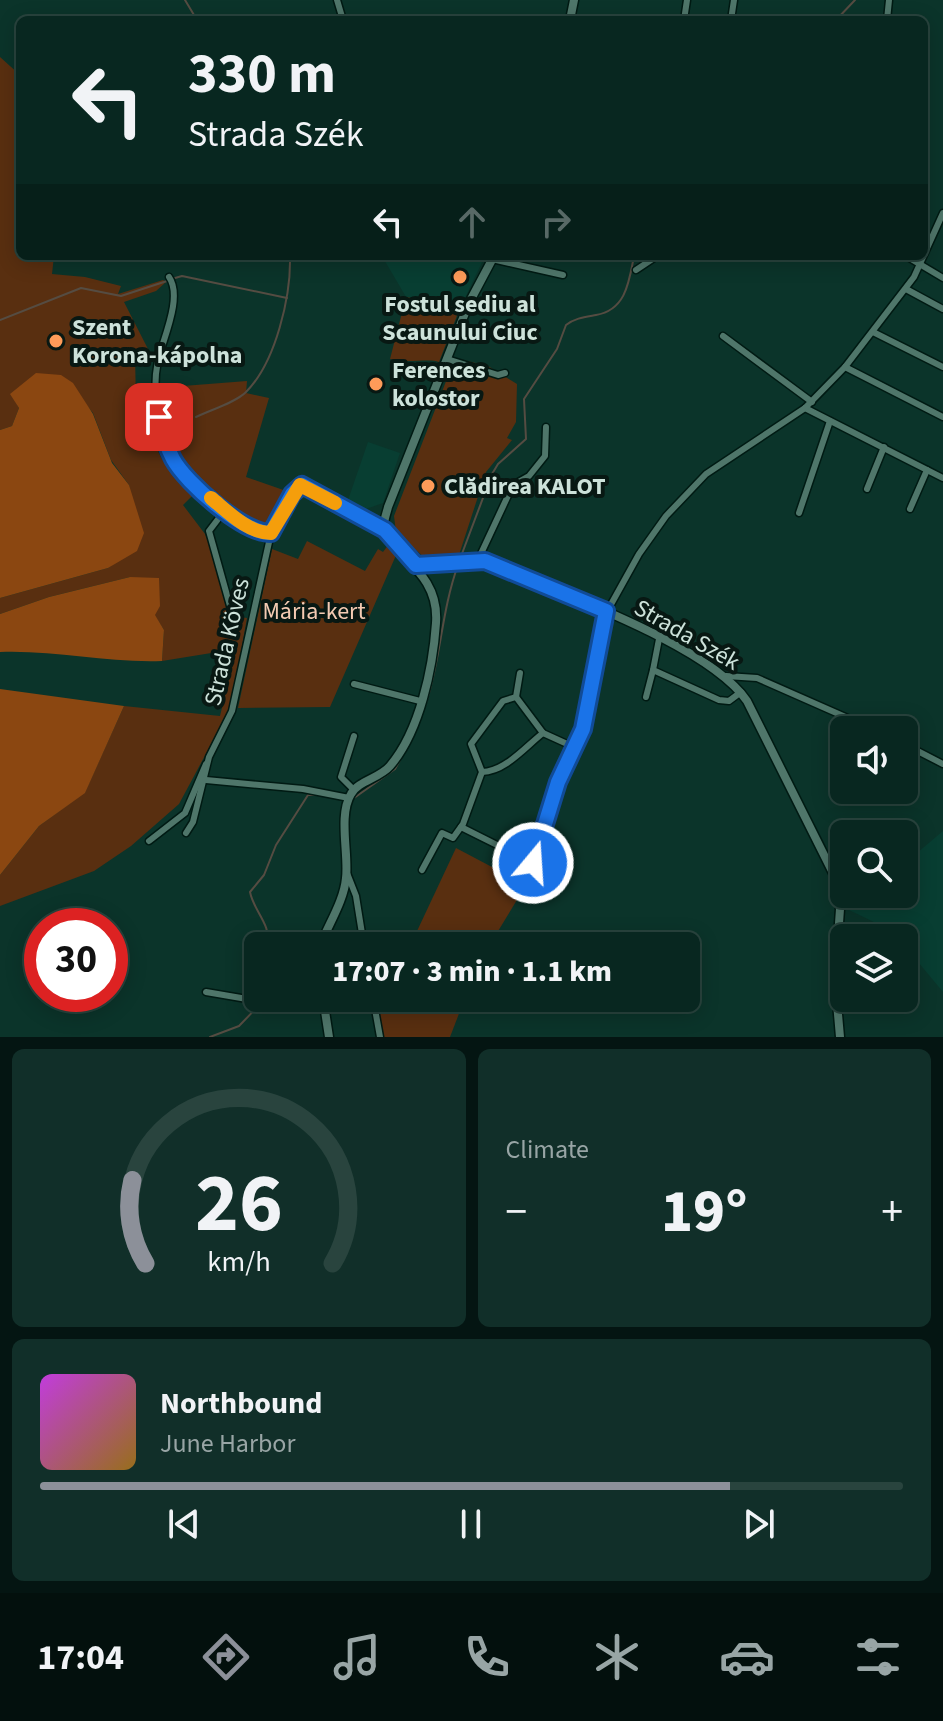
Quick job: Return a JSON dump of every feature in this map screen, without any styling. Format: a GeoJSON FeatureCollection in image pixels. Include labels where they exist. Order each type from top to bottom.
{"type":"FeatureCollection","features":[{"type":"Feature","properties":{"kind":"street"},"geometry":{"type":"LineString","coordinates":[[928,248],[943,213]]}},
{"type":"Feature","properties":{"kind":"street"},"geometry":{"type":"LineString","coordinates":[[206,780],[351,797],[394,761],[420,701],[431,656],[436,608],[433,590],[385,530],[394,490],[472,294],[492,260]]}},
{"type":"Feature","properties":{"kind":"street"},"geometry":{"type":"LineString","coordinates":[[501,260],[563,275]]}},
{"type":"Feature","properties":{"kind":"street"},"geometry":{"type":"LineString","coordinates":[[636,270],[651,260]]}},
{"type":"Feature","properties":{"kind":"street"},"geometry":{"type":"LineString","coordinates":[[911,260],[943,278]]}},
{"type":"Feature","properties":{"kind":"street"},"geometry":{"type":"LineString","coordinates":[[461,827],[533,863],[558,782],[576,748],[588,705],[606,611],[653,533],[695,485],[729,455],[812,402],[873,332],[906,289],[923,260]]}},
{"type":"Feature","properties":{"kind":"street"},"geometry":{"type":"LineString","coordinates":[[169,277],[173,294],[156,373],[159,417],[178,467],[225,510],[256,530],[271,533]]}},
{"type":"Feature","properties":{"kind":"street"},"geometry":{"type":"LineString","coordinates":[[906,289],[943,309]]}},
{"type":"Feature","properties":{"kind":"street"},"geometry":{"type":"LineString","coordinates":[[873,332],[943,367]]}},
{"type":"Feature","properties":{"kind":"street"},"geometry":{"type":"LineString","coordinates":[[723,336],[812,402]]}},
{"type":"Feature","properties":{"kind":"street"},"geometry":{"type":"LineString","coordinates":[[447,359],[498,375],[505,373]]}},
{"type":"Feature","properties":{"kind":"street"},"geometry":{"type":"LineString","coordinates":[[845,367],[943,417]]}},
{"type":"Feature","properties":{"kind":"street"},"geometry":{"type":"LineString","coordinates":[[805,408],[943,478]]}},
{"type":"Feature","properties":{"kind":"street"},"geometry":{"type":"LineString","coordinates":[[799,513],[830,421]]}},
{"type":"Feature","properties":{"kind":"street"},"geometry":{"type":"LineString","coordinates":[[478,560],[513,485],[529,476],[545,456],[546,427]]}},
{"type":"Feature","properties":{"kind":"street"},"geometry":{"type":"LineString","coordinates":[[867,489],[884,447]]}},
{"type":"Feature","properties":{"kind":"street"},"geometry":{"type":"LineString","coordinates":[[910,509],[927,470]]}},
{"type":"Feature","properties":{"kind":"street","name":"Strada Köves"},"geometry":{"type":"LineString","coordinates":[[186,833],[193,822],[190,808],[209,757],[232,711],[271,533],[292,494],[302,485],[385,530]]}},
{"type":"Feature","properties":{"kind":"street"},"geometry":{"type":"LineString","coordinates":[[225,510],[209,531],[232,613]]}},
{"type":"Feature","properties":{"kind":"street","name":"Strada Szék"},"geometry":{"type":"LineString","coordinates":[[416,565],[478,560],[606,611],[726,676],[741,692],[821,843],[836,879],[840,898],[835,958],[840,1037]]}},
{"type":"Feature","properties":{"kind":"street"},"geometry":{"type":"LineString","coordinates":[[646,697],[659,639]]}},
{"type":"Feature","properties":{"kind":"street"},"geometry":{"type":"LineString","coordinates":[[653,670],[719,700],[729,701],[741,692]]}},
{"type":"Feature","properties":{"kind":"street"},"geometry":{"type":"LineString","coordinates":[[520,673],[516,697],[543,733],[576,748]]}},
{"type":"Feature","properties":{"kind":"street"},"geometry":{"type":"LineString","coordinates":[[726,676],[757,678],[843,716]]}},
{"type":"Feature","properties":{"kind":"street"},"geometry":{"type":"LineString","coordinates":[[354,684],[420,701]]}},
{"type":"Feature","properties":{"kind":"street"},"geometry":{"type":"LineString","coordinates":[[482,772],[471,744],[503,701],[516,697]]}},
{"type":"Feature","properties":{"kind":"street"},"geometry":{"type":"LineString","coordinates":[[422,870],[442,833],[453,838],[461,827],[482,772],[508,762],[522,746],[543,733]]}},
{"type":"Feature","properties":{"kind":"street"},"geometry":{"type":"LineString","coordinates":[[354,736],[341,777],[351,797],[343,847],[362,932]]}},
{"type":"Feature","properties":{"kind":"street"},"geometry":{"type":"LineString","coordinates":[[918,751],[943,764]]}},
{"type":"Feature","properties":{"kind":"street","name":"Strada Köves"},"geometry":{"type":"LineString","coordinates":[[149,841],[190,808],[206,780],[209,757]]}},
{"type":"Feature","properties":{"kind":"street"},"geometry":{"type":"LineString","coordinates":[[326,932],[344,886],[346,870]]}},
{"type":"Feature","properties":{"kind":"street"},"geometry":{"type":"LineString","coordinates":[[206,992],[244,998]]}},
{"type":"Feature","properties":{"kind":"street"},"geometry":{"type":"LineString","coordinates":[[325,1012],[329,1037]]}},
{"type":"Feature","properties":{"kind":"street"},"geometry":{"type":"LineString","coordinates":[[376,1012],[380,1037]]}},
{"type":"Feature","properties":{"kind":"shaded area"},"geometry":{"type":"Polygon","coordinates":[[[384,260],[483,260],[460,308],[406,297],[384,260]]]}},
{"type":"Feature","properties":{"kind":"shaded area"},"geometry":{"type":"Polygon","coordinates":[[[36,373],[61,375],[73,383],[93,414],[112,463],[129,485],[144,533],[137,551],[108,568],[0,598],[0,430],[12,426],[19,408],[10,394],[36,373]]]}},
{"type":"Feature","properties":{"kind":"shaded area"},"geometry":{"type":"Polygon","coordinates":[[[368,442],[400,453],[383,503],[366,509],[348,500],[368,442]]]}},
{"type":"Feature","properties":{"kind":"shaded area"},"geometry":{"type":"Polygon","coordinates":[[[130,577],[159,578],[160,606],[155,615],[164,630],[162,661],[0,652],[0,614],[49,597],[130,577]]]}},
{"type":"Feature","properties":{"kind":"shaded area"},"geometry":{"type":"Polygon","coordinates":[[[0,689],[124,706],[85,793],[39,826],[0,875],[0,689]]]}},
{"type":"Feature","properties":{"kind":"shaded area"},"geometry":{"type":"Polygon","coordinates":[[[943,831],[943,992],[918,962],[918,924],[877,924],[849,910],[918,908],[918,852],[943,831]]]}},
{"type":"Feature","properties":{"kind":"green space"},"geometry":{"type":"Polygon","coordinates":[[[0,57],[16,71],[16,260],[54,260],[52,274],[85,277],[121,286],[118,294],[163,280],[166,282],[156,291],[124,302],[148,349],[135,356],[136,400],[147,434],[158,430],[161,444],[157,448],[164,462],[195,493],[183,505],[205,534],[240,617],[247,618],[231,707],[179,804],[131,846],[94,871],[0,906],[0,875],[39,826],[85,792],[124,706],[220,716],[236,649],[162,661],[164,630],[130,577],[49,597],[0,614],[0,598],[108,568],[137,547],[129,485],[111,460],[93,413],[83,401],[11,393],[19,408],[12,426],[0,430],[0,57]]]}},
{"type":"Feature","properties":{"kind":"green space"},"geometry":{"type":"Polygon","coordinates":[[[406,297],[460,308],[439,362],[390,359],[406,297]]]}},
{"type":"Feature","properties":{"kind":"green space"},"geometry":{"type":"Polygon","coordinates":[[[455,358],[488,366],[517,384],[516,422],[507,438],[512,440],[486,472],[458,558],[427,560],[396,532],[394,516],[455,358]]]}},
{"type":"Feature","properties":{"kind":"green space"},"geometry":{"type":"Polygon","coordinates":[[[247,381],[246,393],[269,398],[246,477],[292,493],[265,529],[239,516],[224,504],[185,462],[167,430],[157,388],[247,381]]]}},
{"type":"Feature","properties":{"kind":"green space","name":"Mária-kert"},"geometry":{"type":"Polygon","coordinates":[[[307,541],[365,571],[378,549],[383,552],[389,544],[397,553],[330,707],[238,708],[272,549],[298,559],[307,541]]]}},
{"type":"Feature","properties":{"kind":"green space"},"geometry":{"type":"Polygon","coordinates":[[[456,848],[526,885],[497,932],[417,932],[456,848]]]}},
{"type":"Feature","properties":{"kind":"green space"},"geometry":{"type":"Polygon","coordinates":[[[378,1012],[460,1012],[450,1037],[382,1037],[378,1012]]]}},
{"type":"Feature","properties":{"kind":"waterway"},"geometry":{"type":"LineString","coordinates":[[185,0],[195,16]]}},
{"type":"Feature","properties":{"kind":"waterway"},"geometry":{"type":"LineString","coordinates":[[840,16],[855,0]]}},
{"type":"Feature","properties":{"kind":"waterway"},"geometry":{"type":"LineString","coordinates":[[196,417],[241,396],[266,364],[280,328],[290,260]]}},
{"type":"Feature","properties":{"kind":"waterway"},"geometry":{"type":"LineString","coordinates":[[460,559],[492,474],[498,464],[526,439],[524,399],[557,349],[566,325],[614,307],[624,293],[633,260]]}},
{"type":"Feature","properties":{"kind":"waterway"},"geometry":{"type":"LineString","coordinates":[[175,278],[182,276],[287,298]]}},
{"type":"Feature","properties":{"kind":"waterway"},"geometry":{"type":"LineString","coordinates":[[0,320],[81,288],[121,296],[167,281]]}},
{"type":"Feature","properties":{"kind":"waterway"},"geometry":{"type":"LineString","coordinates":[[425,706],[458,565]]}},
{"type":"Feature","properties":{"kind":"waterway"},"geometry":{"type":"LineString","coordinates":[[354,798],[395,769],[410,742]]}},
{"type":"Feature","properties":{"kind":"waterway"},"geometry":{"type":"LineString","coordinates":[[267,932],[250,892],[264,875],[276,845],[308,795],[321,795]]}},
{"type":"Feature","properties":{"kind":"waterway"},"geometry":{"type":"LineString","coordinates":[[210,1037],[239,1026],[252,1012]]}},
{"type":"Feature","properties":{"kind":"slow traffic"},"geometry":{"type":"LineString","coordinates":[[211,498],[239,521],[266,533],[271,533],[300,485],[335,503]]}},
{"type":"Feature","properties":{"kind":"place","name":"Fostul sediu al Scaunului Ciuc"},"geometry":{"type":"Point","coordinates":[460,277]}},
{"type":"Feature","properties":{"kind":"place","name":"Szent Korona-kápolna"},"geometry":{"type":"Point","coordinates":[56,341]}},
{"type":"Feature","properties":{"kind":"place","name":"Ferences kolostor"},"geometry":{"type":"Point","coordinates":[376,384]}},
{"type":"Feature","properties":{"kind":"place","name":"Clădirea KALOT"},"geometry":{"type":"Point","coordinates":[428,486]}},
{"type":"Feature","properties":{"kind":"route"},"geometry":{"type":"LineString","coordinates":[[159,417],[174,461],[183,473],[239,521],[259,531],[271,533],[292,494],[302,485],[385,530],[416,565],[485,561],[606,611],[583,729],[558,782],[533,863]]}}]}
